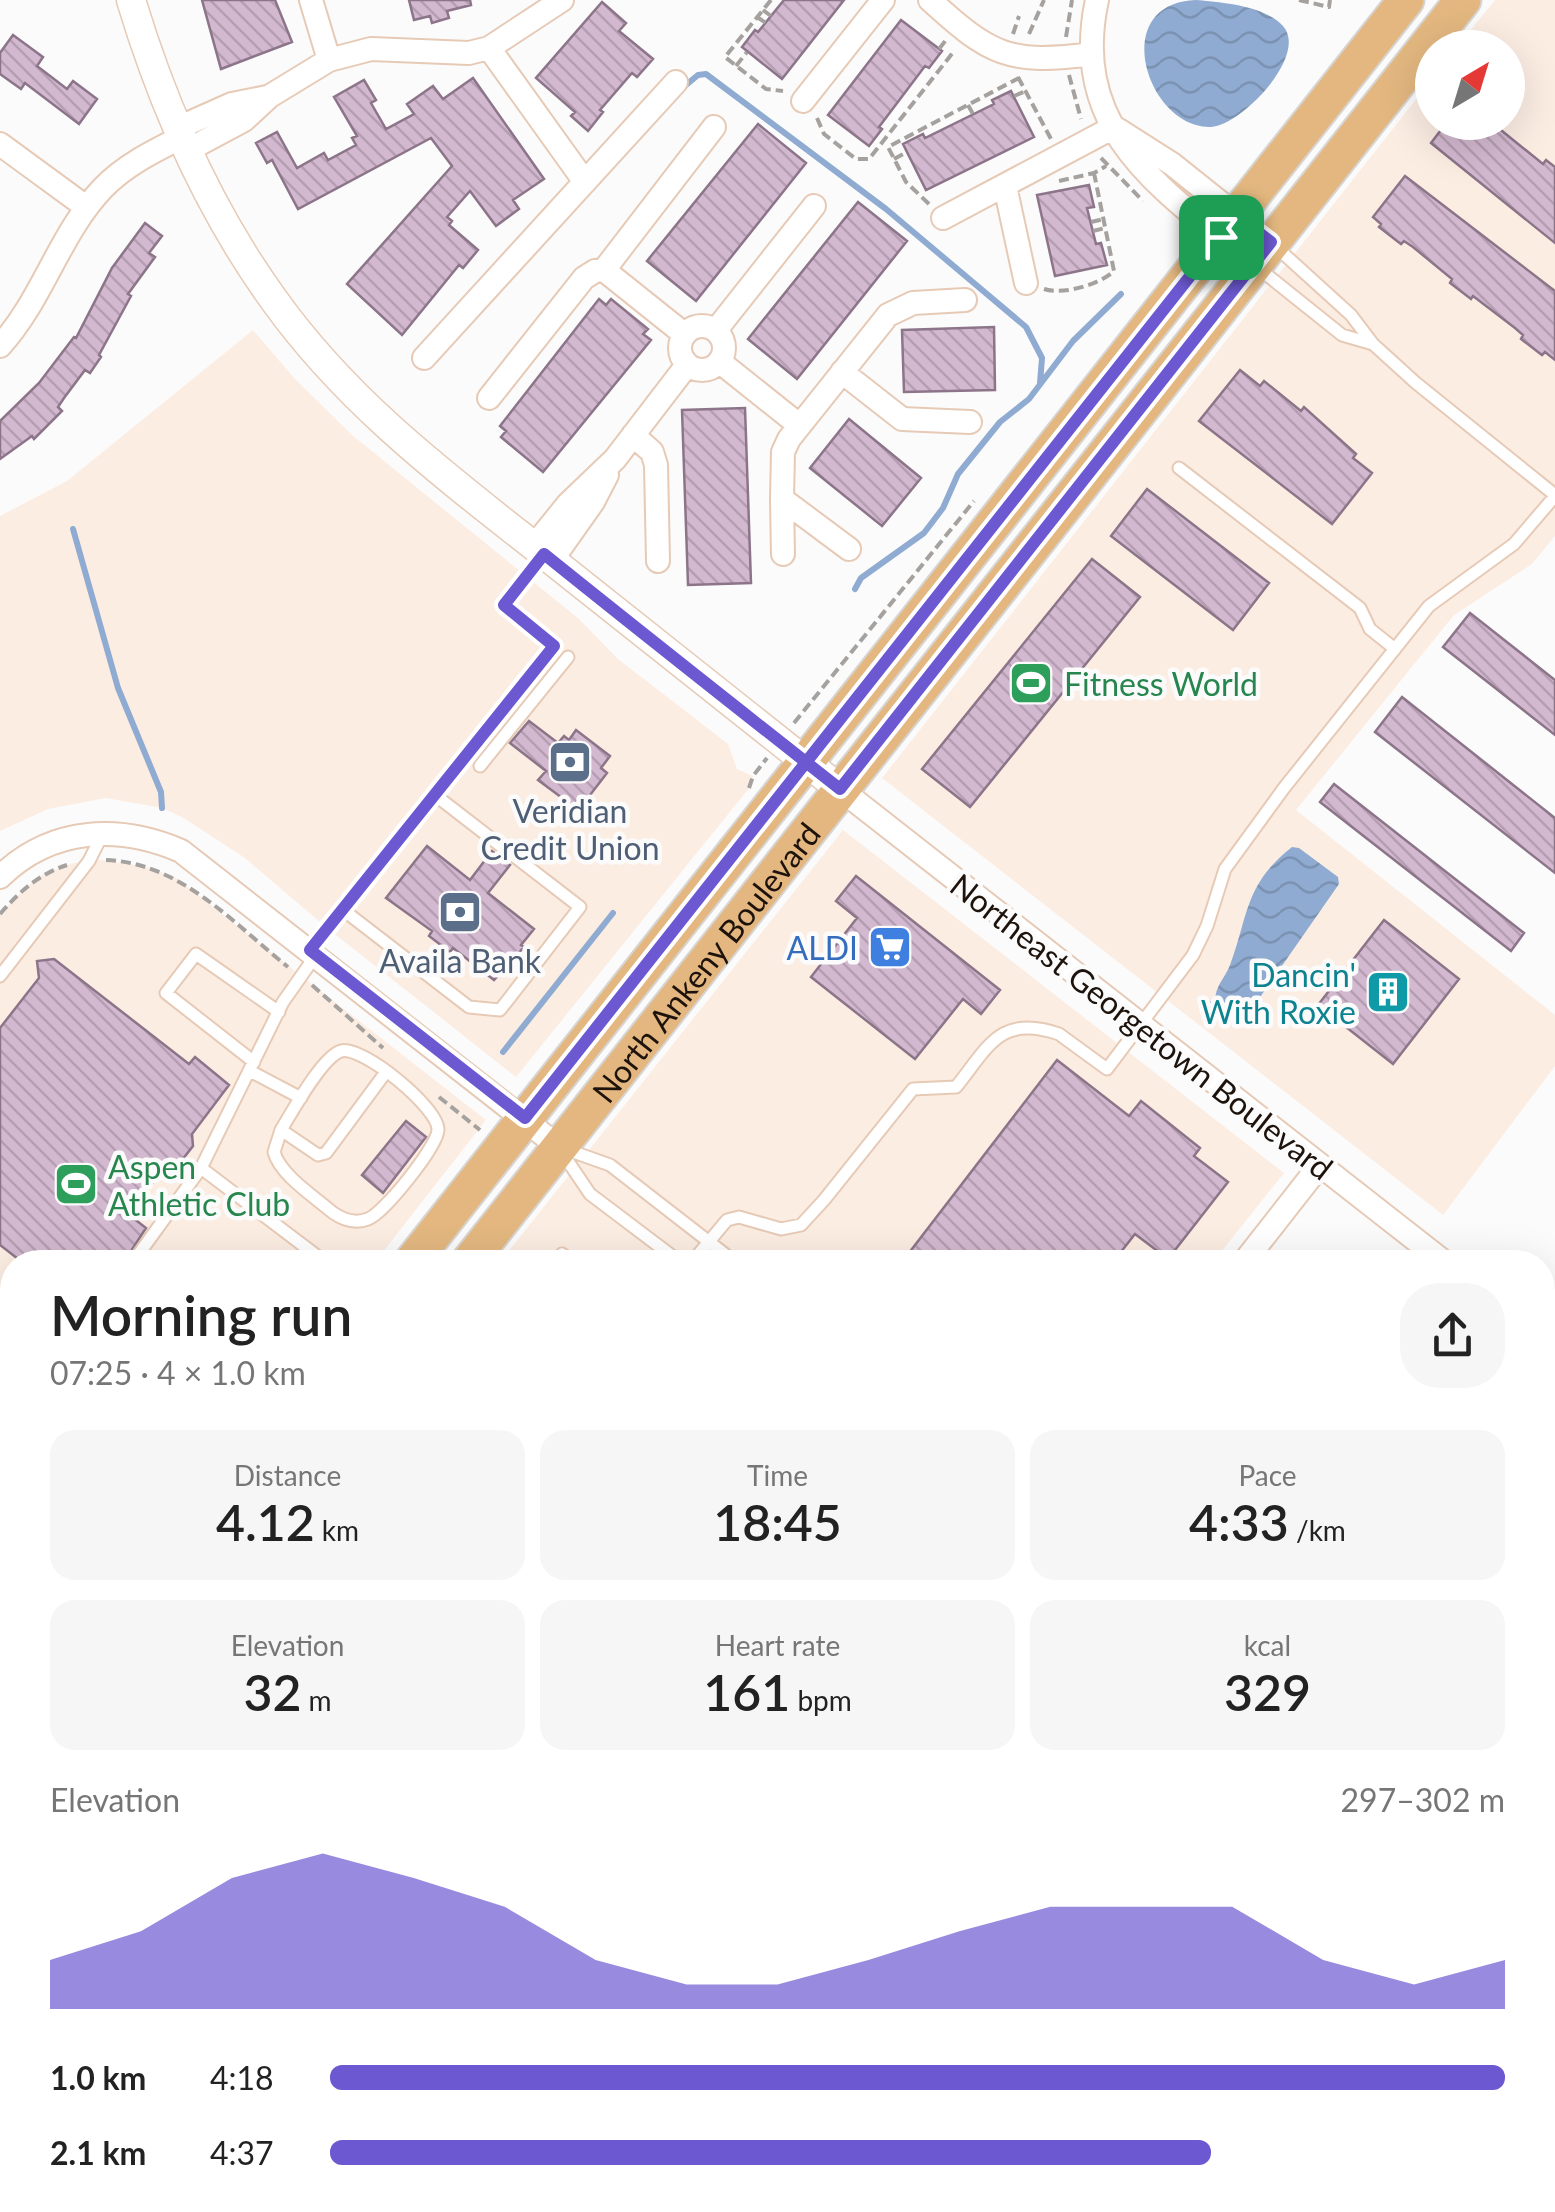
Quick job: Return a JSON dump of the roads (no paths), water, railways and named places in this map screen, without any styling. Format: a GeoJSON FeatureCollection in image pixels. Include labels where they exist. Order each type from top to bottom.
{"type":"FeatureCollection","features":[{"type":"Feature","properties":{"kind":"main road","name":"North Ankeny Boulevard"},"geometry":{"type":"LineString","coordinates":[[421,1250],[1406,0]]}},
{"type":"Feature","properties":{"kind":"main road","name":"North Ankeny Boulevard"},"geometry":{"type":"LineString","coordinates":[[478,1250],[1463,0]]}},
{"type":"Feature","properties":{"kind":"street"},"geometry":{"type":"LineString","coordinates":[[131,0],[156,79],[240,250],[274,301],[314,350],[391,432],[840,789]]}},
{"type":"Feature","properties":{"kind":"street"},"geometry":{"type":"LineString","coordinates":[[311,0],[329,60]]}},
{"type":"Feature","properties":{"kind":"street"},"geometry":{"type":"LineString","coordinates":[[0,346],[29,307],[86,208],[127,167],[183,138],[232,104],[270,96],[329,60],[370,49],[444,54],[490,48],[562,0]]}},
{"type":"Feature","properties":{"kind":"street"},"geometry":{"type":"LineString","coordinates":[[803,101],[883,0]]}},
{"type":"Feature","properties":{"kind":"street"},"geometry":{"type":"LineString","coordinates":[[930,0],[967,34],[990,47],[1040,60],[1092,54]]}},
{"type":"Feature","properties":{"kind":"street"},"geometry":{"type":"LineString","coordinates":[[1096,0],[1092,54],[1098,89],[1114,127],[1149,147],[1262,254]]}},
{"type":"Feature","properties":{"kind":"street"},"geometry":{"type":"LineString","coordinates":[[490,48],[584,182]]}},
{"type":"Feature","properties":{"kind":"street"},"geometry":{"type":"LineString","coordinates":[[424,358],[676,82]]}},
{"type":"Feature","properties":{"kind":"street"},"geometry":{"type":"LineString","coordinates":[[604,270],[714,127]]}},
{"type":"Feature","properties":{"kind":"street"},"geometry":{"type":"LineString","coordinates":[[943,218],[1114,127]]}},
{"type":"Feature","properties":{"kind":"street"},"geometry":{"type":"LineString","coordinates":[[0,144],[86,208]]}},
{"type":"Feature","properties":{"kind":"street"},"geometry":{"type":"LineString","coordinates":[[1005,186],[1026,283]]}},
{"type":"Feature","properties":{"kind":"street"},"geometry":{"type":"LineString","coordinates":[[716,330],[814,206]]}},
{"type":"Feature","properties":{"kind":"street"},"geometry":{"type":"LineString","coordinates":[[489,398],[584,278],[595,271],[604,270],[684,334]]}},
{"type":"Feature","properties":{"kind":"street"},"geometry":{"type":"LineString","coordinates":[[784,554],[783,452],[799,425],[897,309],[930,300],[965,300]]}},
{"type":"Feature","properties":{"kind":"street"},"geometry":{"type":"LineString","coordinates":[[694,327],[716,330],[724,345],[720,362],[710,370],[700,371],[688,365],[680,353],[684,334],[694,327]]}},
{"type":"Feature","properties":{"kind":"street"},"geometry":{"type":"LineString","coordinates":[[720,362],[799,425]]}},
{"type":"Feature","properties":{"kind":"street"},"geometry":{"type":"LineString","coordinates":[[543,553],[568,504],[615,459],[688,365]]}},
{"type":"Feature","properties":{"kind":"street"},"geometry":{"type":"LineString","coordinates":[[842,372],[902,418],[970,422]]}},
{"type":"Feature","properties":{"kind":"street"},"geometry":{"type":"LineString","coordinates":[[634,435],[652,452],[656,464],[658,561]]}},
{"type":"Feature","properties":{"kind":"street"},"geometry":{"type":"LineString","coordinates":[[782,499],[849,549]]}},
{"type":"Feature","properties":{"kind":"street","name":"Northeast Georgetown Boulevard"},"geometry":{"type":"LineString","coordinates":[[840,789],[1429,1250]]}},
{"type":"Feature","properties":{"kind":"street"},"geometry":{"type":"LineString","coordinates":[[0,877],[48,844],[76,836],[131,834],[181,851],[559,1147]]}},
{"type":"Feature","properties":{"kind":"street"},"geometry":{"type":"LineString","coordinates":[[1253,1250],[1320,1165]]}},
{"type":"Feature","properties":{"kind":"lane"},"geometry":{"type":"LineString","coordinates":[[1262,254],[1342,334],[1373,344]]}},
{"type":"Feature","properties":{"kind":"lane"},"geometry":{"type":"LineString","coordinates":[[702,1250],[727,1220],[739,1217],[781,1229],[801,1225],[913,1089],[956,1088],[999,1034],[1023,1026],[1058,1034],[1107,1069],[1196,952],[1225,869],[1238,848],[1429,606],[1514,544],[1555,495],[1416,384],[1373,344],[1351,315],[1262,254]]}},
{"type":"Feature","properties":{"kind":"lane"},"geometry":{"type":"LineString","coordinates":[[1179,468],[1360,608],[1370,629],[1395,649]]}},
{"type":"Feature","properties":{"kind":"lane"},"geometry":{"type":"LineString","coordinates":[[142,1250],[202,1168],[278,1012],[342,909],[554,646],[504,605],[543,553]]}},
{"type":"Feature","properties":{"kind":"lane"},"geometry":{"type":"LineString","coordinates":[[480,766],[568,657]]}},
{"type":"Feature","properties":{"kind":"lane"},"geometry":{"type":"LineString","coordinates":[[342,909],[470,1007],[500,1010],[580,907],[435,794]]}},
{"type":"Feature","properties":{"kind":"lane"},"geometry":{"type":"LineString","coordinates":[[0,976],[89,861],[103,833]]}},
{"type":"Feature","properties":{"kind":"lane"},"geometry":{"type":"LineString","coordinates":[[278,1012],[196,954],[166,992],[252,1066],[301,1098]]}},
{"type":"Feature","properties":{"kind":"lane"},"geometry":{"type":"LineString","coordinates":[[337,1052],[360,1054],[386,1072],[429,1108],[438,1130],[433,1146],[374,1217],[352,1222],[338,1216],[283,1168],[274,1152],[281,1130],[301,1098],[337,1052]]}},
{"type":"Feature","properties":{"kind":"lane"},"geometry":{"type":"LineString","coordinates":[[281,1130],[310,1152],[326,1152],[386,1072]]}},
{"type":"Feature","properties":{"kind":"lane"},"geometry":{"type":"LineString","coordinates":[[559,1147],[610,1165],[718,1250]]}},
{"type":"Feature","properties":{"kind":"lane"},"geometry":{"type":"LineString","coordinates":[[559,1147],[590,1194],[664,1250]]}},
{"type":"Feature","properties":{"kind":"lane"},"geometry":{"type":"LineString","coordinates":[[202,1168],[309,1250]]}},
{"type":"Feature","properties":{"kind":"water"},"geometry":{"type":"Polygon","coordinates":[[[1196,0],[1242,6],[1265,14],[1283,26],[1289,39],[1280,70],[1268,87],[1239,115],[1211,127],[1188,122],[1169,108],[1146,65],[1145,42],[1152,21],[1168,6],[1196,0]]]}},
{"type":"Feature","properties":{"kind":"water"},"geometry":{"type":"Polygon","coordinates":[[[1292,847],[1338,877],[1339,884],[1256,1003],[1237,1019],[1220,1016],[1206,1002],[1215,1001],[1256,888],[1292,847]]]}},
{"type":"Feature","properties":{"kind":"waterway"},"geometry":{"type":"LineString","coordinates":[[686,85],[706,74],[886,209],[1026,327],[1042,358],[1040,383]]}},
{"type":"Feature","properties":{"kind":"waterway"},"geometry":{"type":"LineString","coordinates":[[855,589],[861,578],[924,533],[943,508],[958,474],[1000,422],[1029,399],[1073,341],[1121,294]]}},
{"type":"Feature","properties":{"kind":"waterway"},"geometry":{"type":"LineString","coordinates":[[73,529],[118,688],[161,792],[162,808]]}},
{"type":"Feature","properties":{"kind":"waterway"},"geometry":{"type":"LineString","coordinates":[[503,1052],[613,913]]}},
{"type":"Feature","properties":{"kind":"place","name":"Fitness World"},"geometry":{"type":"Point","coordinates":[1031,683]}},
{"type":"Feature","properties":{"kind":"place","name":"Veridian Credit Union"},"geometry":{"type":"Point","coordinates":[570,762]}},
{"type":"Feature","properties":{"kind":"place","name":"Availa Bank"},"geometry":{"type":"Point","coordinates":[460,912]}},
{"type":"Feature","properties":{"kind":"place","name":"ALDI"},"geometry":{"type":"Point","coordinates":[890,947]}},
{"type":"Feature","properties":{"kind":"place","name":"Dancin' With Roxie"},"geometry":{"type":"Point","coordinates":[1388,992]}},
{"type":"Feature","properties":{"kind":"place","name":"Aspen Athletic Club"},"geometry":{"type":"Point","coordinates":[76,1184]}}]}
